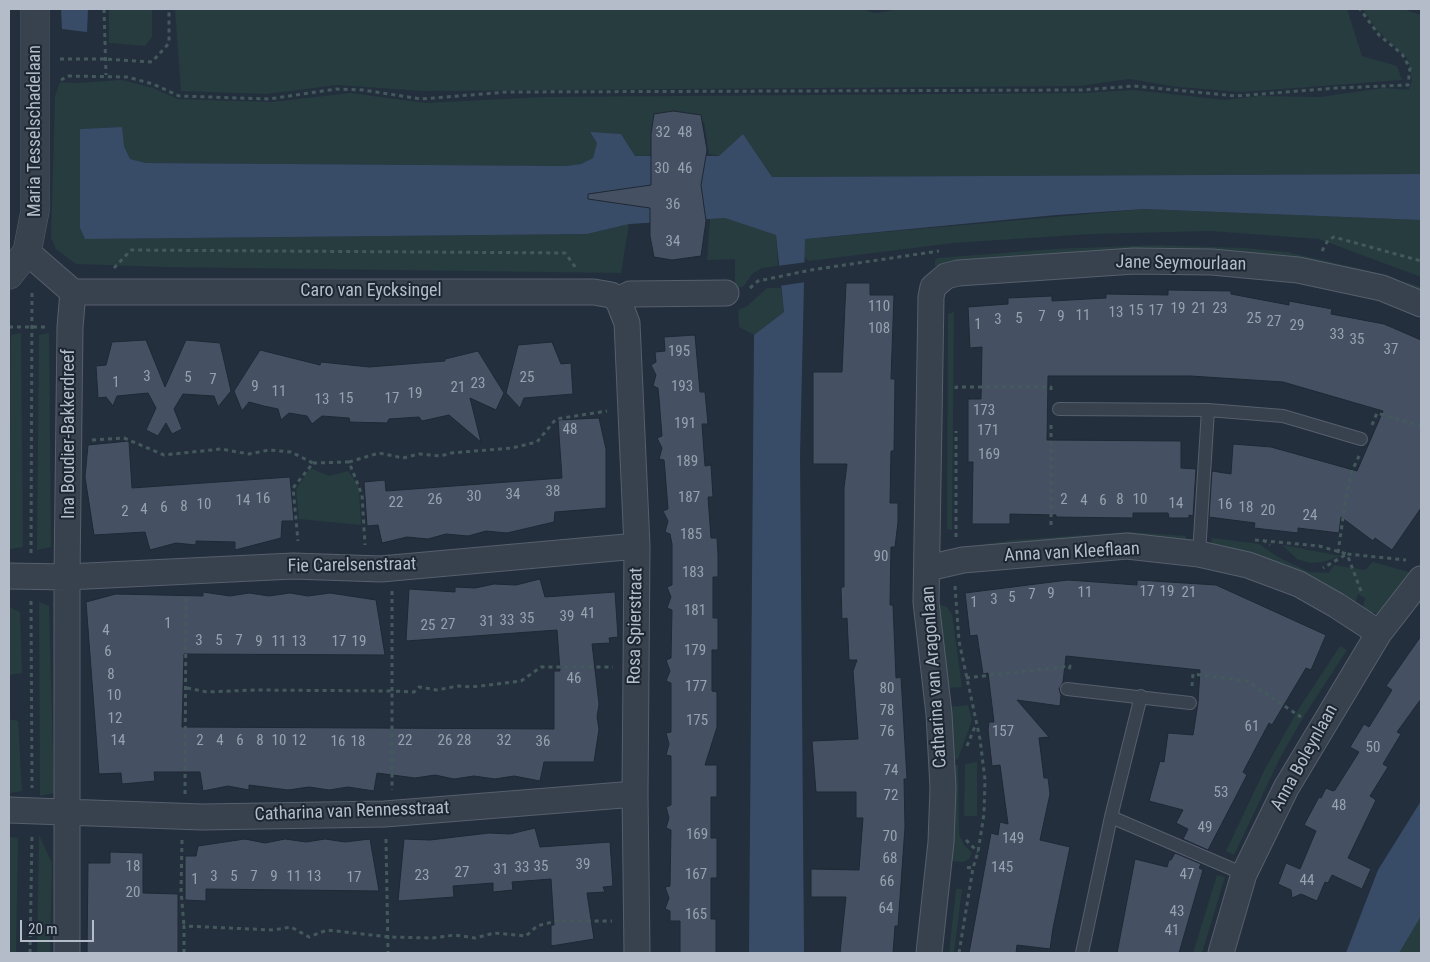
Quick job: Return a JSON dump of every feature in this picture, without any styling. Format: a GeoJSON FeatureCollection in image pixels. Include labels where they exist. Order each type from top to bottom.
{"type":"FeatureCollection","features":[{"type":"Feature","properties":{"kind":"street","name":"Maria Tesselschadelaan"},"geometry":{"type":"LineString","coordinates":[[27,252],[36,211],[35,9]]}},
{"type":"Feature","properties":{"kind":"street"},"geometry":{"type":"LineString","coordinates":[[9,275],[27,252],[73,292]]}},
{"type":"Feature","properties":{"kind":"street","name":"Jane Seymourlaan"},"geometry":{"type":"LineString","coordinates":[[938,281],[958,273],[1134,261],[1212,262],[1298,270],[1382,288],[1421,304]]}},
{"type":"Feature","properties":{"kind":"street","name":"Catharina van Aragonlaan"},"geometry":{"type":"LineString","coordinates":[[929,953],[941,842],[943,788],[939,714],[926,602],[928,568],[930,297],[933,287],[938,281]]}},
{"type":"Feature","properties":{"kind":"street","name":"Caro van Eycksingel"},"geometry":{"type":"LineString","coordinates":[[73,292],[594,292],[611,295],[618,300]]}},
{"type":"Feature","properties":{"kind":"street","name":"Ina Boudier-Bakkerdreef"},"geometry":{"type":"LineString","coordinates":[[67,953],[67,577],[70,327],[73,292]]}},
{"type":"Feature","properties":{"kind":"street"},"geometry":{"type":"LineString","coordinates":[[618,300],[630,294],[726,293]]}},
{"type":"Feature","properties":{"kind":"street","name":"Rosa Spierstraat"},"geometry":{"type":"LineString","coordinates":[[618,300],[627,323],[637,546],[635,794],[637,953]]}},
{"type":"Feature","properties":{"kind":"street","name":"Fie Carelsenstraat"},"geometry":{"type":"LineString","coordinates":[[67,577],[300,566],[392,568],[637,546]]}},
{"type":"Feature","properties":{"kind":"street","name":"Anna van Kleeflaan"},"geometry":{"type":"LineString","coordinates":[[928,568],[963,560],[1127,546],[1199,554],[1248,565],[1299,584],[1379,634]]}},
{"type":"Feature","properties":{"kind":"street","name":"Anna Boleynlaan"},"geometry":{"type":"LineString","coordinates":[[1221,953],[1244,874],[1286,788],[1418,572]]}},
{"type":"Feature","properties":{"kind":"street"},"geometry":{"type":"LineString","coordinates":[[20,577],[67,577]]}},
{"type":"Feature","properties":{"kind":"street","name":"Catharina van Rennesstraat"},"geometry":{"type":"LineString","coordinates":[[68,813],[184,816],[389,814],[635,794]]}},
{"type":"Feature","properties":{"kind":"street"},"geometry":{"type":"LineString","coordinates":[[20,811],[68,813]]}},
{"type":"Feature","properties":{"kind":"lane"},"geometry":{"type":"LineString","coordinates":[[1059,409],[1208,410],[1283,416],[1362,444]]}},
{"type":"Feature","properties":{"kind":"lane"},"geometry":{"type":"LineString","coordinates":[[1199,554],[1208,410]]}},
{"type":"Feature","properties":{"kind":"lane"},"geometry":{"type":"LineString","coordinates":[[1067,689],[1190,703]]}},
{"type":"Feature","properties":{"kind":"lane"},"geometry":{"type":"LineString","coordinates":[[1082,953],[1111,817],[1140,696]]}},
{"type":"Feature","properties":{"kind":"lane"},"geometry":{"type":"LineString","coordinates":[[1111,817],[1244,874]]}},
{"type":"Feature","properties":{"kind":"path"},"geometry":{"type":"LineString","coordinates":[[104,9],[106,75]]}},
{"type":"Feature","properties":{"kind":"path"},"geometry":{"type":"LineString","coordinates":[[35,59],[105,58],[152,62],[169,43],[169,9]]}},
{"type":"Feature","properties":{"kind":"path"},"geometry":{"type":"LineString","coordinates":[[57,82],[68,76],[106,75],[127,77],[153,84],[179,96],[269,99],[336,89],[362,90],[421,99],[507,92],[1082,90],[1134,86],[1236,96],[1336,88],[1408,85],[1410,68],[1402,54],[1379,35],[1360,9]]}},
{"type":"Feature","properties":{"kind":"path"},"geometry":{"type":"LineString","coordinates":[[1322,252],[1328,240],[1334,237],[1421,261]]}},
{"type":"Feature","properties":{"kind":"path"},"geometry":{"type":"LineString","coordinates":[[112,271],[131,250],[565,253],[594,292]]}},
{"type":"Feature","properties":{"kind":"path"},"geometry":{"type":"LineString","coordinates":[[773,278],[811,270]]}},
{"type":"Feature","properties":{"kind":"path"},"geometry":{"type":"LineString","coordinates":[[30,953],[20,811],[20,577],[32,328],[32,292]]}},
{"type":"Feature","properties":{"kind":"path"},"geometry":{"type":"LineString","coordinates":[[9,327],[70,327]]}},
{"type":"Feature","properties":{"kind":"path"},"geometry":{"type":"LineString","coordinates":[[69,441],[124,438],[164,455],[221,449],[249,454],[269,450],[291,452],[313,463],[349,462],[379,453],[402,458],[420,454],[441,456],[451,453],[512,448],[537,442],[556,419],[571,415],[631,408]]}},
{"type":"Feature","properties":{"kind":"path"},"geometry":{"type":"LineString","coordinates":[[1372,427],[1377,413],[1421,426]]}},
{"type":"Feature","properties":{"kind":"path"},"geometry":{"type":"LineString","coordinates":[[1338,553],[1350,479],[1362,444]]}},
{"type":"Feature","properties":{"kind":"path"},"geometry":{"type":"LineString","coordinates":[[349,462],[362,494],[366,568]]}},
{"type":"Feature","properties":{"kind":"path"},"geometry":{"type":"LineString","coordinates":[[300,566],[293,488],[313,463]]}},
{"type":"Feature","properties":{"kind":"path"},"geometry":{"type":"LineString","coordinates":[[1254,539],[1318,546],[1338,553],[1406,560],[1418,572]]}},
{"type":"Feature","properties":{"kind":"path"},"geometry":{"type":"LineString","coordinates":[[1263,540],[1278,550]]}},
{"type":"Feature","properties":{"kind":"path"},"geometry":{"type":"LineString","coordinates":[[1316,567],[1324,568],[1347,554]]}},
{"type":"Feature","properties":{"kind":"path"},"geometry":{"type":"LineString","coordinates":[[1347,554],[1363,597],[1354,617]]}},
{"type":"Feature","properties":{"kind":"path"},"geometry":{"type":"LineString","coordinates":[[388,953],[392,568]]}},
{"type":"Feature","properties":{"kind":"path"},"geometry":{"type":"LineString","coordinates":[[184,953],[181,856],[184,816],[187,688],[186,571]]}},
{"type":"Feature","properties":{"kind":"path"},"geometry":{"type":"LineString","coordinates":[[966,678],[1070,666],[1067,689]]}},
{"type":"Feature","properties":{"kind":"path"},"geometry":{"type":"LineString","coordinates":[[187,688],[207,692],[255,690],[414,692],[419,687],[437,690],[458,686],[472,687],[521,681],[541,667],[636,667]]}},
{"type":"Feature","properties":{"kind":"path"},"geometry":{"type":"LineString","coordinates":[[1190,703],[1193,674],[1247,681],[1320,730]]}},
{"type":"Feature","properties":{"kind":"path"},"geometry":{"type":"LineString","coordinates":[[959,953],[973,868]]}},
{"type":"Feature","properties":{"kind":"path"},"geometry":{"type":"LineString","coordinates":[[184,926],[272,930],[291,927],[309,936],[327,930],[389,937],[432,938],[455,935],[475,938],[494,933],[526,936],[537,926],[556,921],[636,921]]}},
{"type":"Feature","properties":{"kind":"green space"},"geometry":{"type":"Polygon","coordinates":[[[109,9],[152,9],[152,37],[145,46],[109,43],[109,9]]]}},
{"type":"Feature","properties":{"kind":"green space"},"geometry":{"type":"Polygon","coordinates":[[[175,9],[862,9],[874,13],[901,9],[1347,9],[1362,56],[1397,66],[1402,80],[1242,92],[1178,87],[1129,79],[1080,86],[423,91],[337,85],[266,94],[181,91],[175,9]]]}},
{"type":"Feature","properties":{"kind":"green space"},"geometry":{"type":"Polygon","coordinates":[[[1363,9],[1403,9],[1421,15],[1421,174],[772,177],[743,134],[720,156],[709,154],[704,122],[660,121],[659,155],[635,156],[621,134],[590,133],[597,143],[593,158],[581,164],[566,166],[146,163],[130,159],[124,146],[122,127],[80,129],[80,228],[85,239],[587,234],[629,224],[621,273],[163,267],[76,264],[56,249],[51,238],[55,96],[60,82],[77,83],[122,80],[153,88],[178,99],[272,102],[350,93],[425,103],[543,97],[1081,93],[1133,90],[1225,100],[1258,96],[1320,97],[1383,88],[1409,90],[1412,80],[1408,59],[1376,29],[1363,9]]]}},
{"type":"Feature","properties":{"kind":"green space"},"geometry":{"type":"Polygon","coordinates":[[[1144,209],[1421,220],[1421,277],[1319,239],[1211,231],[1091,234],[953,243],[809,261],[805,258],[805,239],[1144,209]]]}},
{"type":"Feature","properties":{"kind":"green space"},"geometry":{"type":"Polygon","coordinates":[[[725,218],[776,235],[778,266],[762,268],[752,274],[744,286],[735,289],[735,259],[707,260],[710,219],[725,218]]]}},
{"type":"Feature","properties":{"kind":"green space"},"geometry":{"type":"Polygon","coordinates":[[[1155,245],[1244,248],[1287,252],[1370,271],[1421,287],[1421,295],[1042,257],[935,266],[935,260],[938,258],[1054,249],[1155,245]]]}},
{"type":"Feature","properties":{"kind":"green space"},"geometry":{"type":"Polygon","coordinates":[[[767,288],[781,288],[784,312],[754,335],[739,327],[738,310],[747,306],[767,288]]]}},
{"type":"Feature","properties":{"kind":"green space"},"geometry":{"type":"Polygon","coordinates":[[[954,312],[952,530],[947,529],[948,314],[954,312]]]}},
{"type":"Feature","properties":{"kind":"green space"},"geometry":{"type":"Polygon","coordinates":[[[21,333],[23,547],[9,549],[11,335],[21,333]]]}},
{"type":"Feature","properties":{"kind":"green space"},"geometry":{"type":"Polygon","coordinates":[[[49,333],[51,547],[37,550],[39,335],[49,333]]]}},
{"type":"Feature","properties":{"kind":"green space"},"geometry":{"type":"Polygon","coordinates":[[[310,468],[329,476],[348,471],[359,487],[361,525],[299,519],[296,489],[310,468]]]}},
{"type":"Feature","properties":{"kind":"green space"},"geometry":{"type":"Polygon","coordinates":[[[1130,532],[1186,536],[1187,543],[967,553],[967,547],[1013,540],[1130,532]]]}},
{"type":"Feature","properties":{"kind":"green space"},"geometry":{"type":"Polygon","coordinates":[[[1212,538],[1259,544],[1278,557],[1309,572],[1329,573],[1334,565],[1365,570],[1373,562],[1412,573],[1381,614],[1362,611],[1365,598],[1358,594],[1354,606],[1211,545],[1212,538]]]}},
{"type":"Feature","properties":{"kind":"green space"},"geometry":{"type":"Polygon","coordinates":[[[1282,545],[1341,556],[1323,562],[1310,563],[1297,559],[1282,545]]]}},
{"type":"Feature","properties":{"kind":"green space"},"geometry":{"type":"Polygon","coordinates":[[[39,602],[49,606],[54,793],[40,796],[39,602]]]}},
{"type":"Feature","properties":{"kind":"green space"},"geometry":{"type":"Polygon","coordinates":[[[940,605],[947,607],[952,614],[962,687],[948,688],[940,628],[940,605]]]}},
{"type":"Feature","properties":{"kind":"green space"},"geometry":{"type":"Polygon","coordinates":[[[9,607],[20,612],[22,673],[9,675],[9,607]]]}},
{"type":"Feature","properties":{"kind":"green space"},"geometry":{"type":"Polygon","coordinates":[[[1340,646],[1347,650],[1304,716],[1280,758],[1234,855],[1226,851],[1265,769],[1298,710],[1340,646]]]}},
{"type":"Feature","properties":{"kind":"green space"},"geometry":{"type":"Polygon","coordinates":[[[968,705],[972,720],[958,759],[952,760],[950,707],[968,705]]]}},
{"type":"Feature","properties":{"kind":"green space"},"geometry":{"type":"Polygon","coordinates":[[[9,719],[18,721],[22,791],[9,793],[9,719]]]}},
{"type":"Feature","properties":{"kind":"green space"},"geometry":{"type":"Polygon","coordinates":[[[977,762],[977,816],[964,816],[965,764],[977,762]]]}},
{"type":"Feature","properties":{"kind":"green space"},"geometry":{"type":"Polygon","coordinates":[[[953,765],[958,765],[959,834],[964,845],[972,853],[969,859],[963,862],[951,861],[953,765]]]}},
{"type":"Feature","properties":{"kind":"green space"},"geometry":{"type":"Polygon","coordinates":[[[39,835],[52,863],[50,953],[37,953],[39,835]]]}},
{"type":"Feature","properties":{"kind":"green space"},"geometry":{"type":"Polygon","coordinates":[[[9,837],[18,838],[16,953],[9,953],[9,837]]]}},
{"type":"Feature","properties":{"kind":"green space"},"geometry":{"type":"Polygon","coordinates":[[[1217,875],[1225,877],[1202,953],[1193,953],[1217,875]]]}},
{"type":"Feature","properties":{"kind":"green space"},"geometry":{"type":"Polygon","coordinates":[[[956,889],[962,889],[954,953],[949,953],[956,889]]]}},
{"type":"Feature","properties":{"kind":"green space"},"geometry":{"type":"Polygon","coordinates":[[[1421,916],[1421,953],[1399,953],[1413,928],[1421,916]]]}},
{"type":"Feature","properties":{"kind":"water"},"geometry":{"type":"Polygon","coordinates":[[[61,9],[88,9],[87,32],[62,29],[61,9]]]}},
{"type":"Feature","properties":{"kind":"water"},"geometry":{"type":"Polygon","coordinates":[[[122,127],[124,146],[130,159],[146,163],[566,166],[581,164],[593,158],[597,143],[590,132],[621,134],[635,156],[719,156],[743,134],[772,177],[1421,174],[1421,220],[1144,209],[1056,215],[805,239],[800,456],[804,953],[749,953],[754,335],[784,312],[776,235],[725,218],[629,224],[587,234],[85,239],[80,228],[80,129],[122,127]]]}},
{"type":"Feature","properties":{"kind":"water"},"geometry":{"type":"Polygon","coordinates":[[[1421,801],[1421,916],[1399,953],[1346,953],[1378,870],[1421,801]]]}},
{"type":"Feature","properties":{"kind":"pier"},"geometry":{"type":"Polygon","coordinates":[[[807,262],[806,282],[779,286],[777,266],[807,262]]]}},
{"type":"Feature","properties":{"kind":"building"},"geometry":{"type":"Polygon","coordinates":[[[673,111],[701,115],[707,150],[701,185],[706,221],[701,256],[672,260],[654,257],[650,236],[650,208],[588,199],[588,194],[651,185],[651,134],[654,114],[673,111]]]}},
{"type":"Feature","properties":{"kind":"building"},"geometry":{"type":"Polygon","coordinates":[[[846,283],[870,283],[870,295],[894,295],[891,379],[895,379],[894,451],[891,451],[890,503],[898,503],[898,522],[895,547],[891,547],[890,605],[893,605],[896,678],[901,677],[907,779],[904,779],[905,827],[898,926],[895,926],[893,953],[840,953],[846,897],[811,897],[811,869],[859,870],[863,818],[856,818],[856,792],[816,792],[812,741],[858,739],[853,671],[857,660],[849,660],[847,618],[842,619],[841,587],[844,587],[844,488],[847,464],[813,464],[813,372],[842,372],[846,283]]]}},
{"type":"Feature","properties":{"kind":"building"},"geometry":{"type":"Polygon","coordinates":[[[1168,290],[1231,291],[1231,294],[1289,305],[1289,301],[1332,309],[1331,314],[1384,324],[1421,340],[1421,508],[1392,550],[1375,538],[1373,541],[1341,517],[1339,533],[1298,528],[1298,533],[1254,528],[1255,523],[1209,517],[1212,471],[1231,474],[1233,444],[1271,447],[1357,471],[1383,411],[1283,382],[1191,376],[1048,376],[1047,440],[1181,441],[1181,468],[1196,469],[1193,516],[1189,515],[1189,518],[1169,518],[1168,513],[1133,513],[1133,518],[1056,517],[1056,515],[1010,514],[1010,524],[972,524],[973,462],[968,462],[968,399],[981,399],[982,347],[970,348],[968,307],[1008,304],[1008,298],[1052,296],[1052,301],[1106,298],[1106,294],[1168,295],[1168,290]]]}},
{"type":"Feature","properties":{"kind":"building"},"geometry":{"type":"Polygon","coordinates":[[[695,335],[700,392],[705,392],[708,424],[702,424],[705,466],[711,465],[713,497],[708,497],[711,538],[717,538],[718,555],[718,577],[713,577],[713,618],[718,618],[718,650],[712,650],[712,691],[717,692],[717,727],[705,765],[717,765],[717,797],[711,797],[711,838],[717,838],[717,878],[711,878],[711,919],[716,919],[716,953],[680,953],[680,921],[670,921],[670,911],[665,909],[669,898],[665,887],[670,886],[671,830],[666,828],[669,818],[666,807],[671,805],[671,756],[666,755],[669,744],[666,733],[671,732],[671,683],[666,681],[670,671],[666,660],[671,658],[672,610],[667,608],[671,597],[667,587],[672,585],[672,544],[670,534],[665,532],[668,521],[663,511],[668,509],[664,460],[659,459],[662,448],[657,438],[662,436],[659,398],[658,388],[653,386],[656,375],[651,365],[656,362],[655,352],[665,351],[664,337],[695,335]]]}},
{"type":"Feature","properties":{"kind":"building"},"geometry":{"type":"Polygon","coordinates":[[[146,340],[165,387],[186,340],[220,343],[231,391],[218,407],[214,396],[183,394],[174,409],[182,429],[172,434],[166,423],[158,436],[146,430],[156,408],[148,393],[117,396],[113,406],[106,397],[98,398],[96,366],[106,365],[112,342],[146,340]]]}},
{"type":"Feature","properties":{"kind":"building"},"geometry":{"type":"Polygon","coordinates":[[[552,342],[561,364],[571,363],[573,394],[524,398],[520,408],[506,393],[518,345],[552,342]]]}},
{"type":"Feature","properties":{"kind":"building"},"geometry":{"type":"Polygon","coordinates":[[[260,350],[320,365],[321,362],[369,367],[445,361],[445,359],[478,351],[504,393],[496,410],[470,398],[481,442],[449,415],[422,421],[419,417],[389,419],[387,423],[350,422],[349,418],[322,416],[312,424],[307,416],[289,413],[281,420],[278,409],[249,402],[242,411],[234,391],[260,350]]]}},
{"type":"Feature","properties":{"kind":"building"},"geometry":{"type":"Polygon","coordinates":[[[599,418],[606,449],[606,508],[555,512],[554,522],[507,533],[486,531],[468,536],[446,534],[428,539],[407,537],[382,543],[378,525],[367,526],[364,482],[385,480],[386,491],[562,478],[558,420],[599,418]]]}},
{"type":"Feature","properties":{"kind":"building"},"geometry":{"type":"Polygon","coordinates":[[[129,441],[132,488],[290,477],[294,521],[282,521],[281,538],[235,550],[235,542],[196,541],[196,545],[176,543],[150,550],[145,532],[94,535],[85,477],[88,445],[129,441]]]}},
{"type":"Feature","properties":{"kind":"building"},"geometry":{"type":"Polygon","coordinates":[[[540,579],[545,597],[615,592],[618,637],[609,638],[610,643],[592,644],[599,704],[597,717],[599,729],[594,762],[544,762],[540,781],[514,776],[495,779],[474,776],[454,779],[435,775],[415,778],[377,773],[374,791],[348,787],[329,790],[309,787],[288,790],[249,785],[249,790],[228,786],[203,791],[200,772],[154,772],[155,781],[122,784],[121,773],[99,774],[86,602],[116,594],[203,596],[203,592],[230,596],[249,593],[269,596],[290,593],[308,596],[330,593],[376,600],[385,655],[184,654],[182,727],[554,729],[554,671],[560,671],[557,630],[406,641],[409,589],[455,592],[455,587],[475,588],[494,584],[516,585],[540,579]]]}},
{"type":"Feature","properties":{"kind":"building"},"geometry":{"type":"Polygon","coordinates":[[[1068,580],[1137,585],[1137,580],[1216,585],[1326,635],[1311,670],[1306,668],[1272,725],[1269,723],[1243,772],[1247,775],[1208,850],[1183,839],[1188,829],[1176,823],[1183,810],[1149,801],[1160,761],[1164,762],[1168,733],[1193,735],[1198,703],[1200,670],[1066,656],[1063,682],[1059,689],[1061,695],[1060,706],[1017,700],[1049,737],[1039,738],[1044,778],[1048,778],[1050,794],[1040,840],[1070,847],[1050,949],[1017,945],[1016,953],[969,953],[991,833],[998,835],[1000,822],[1008,824],[1000,765],[992,766],[988,730],[989,722],[994,722],[988,673],[983,674],[977,635],[970,636],[965,593],[1068,580]]]}},
{"type":"Feature","properties":{"kind":"building"},"geometry":{"type":"Polygon","coordinates":[[[1421,636],[1421,699],[1397,732],[1401,734],[1383,764],[1388,767],[1370,796],[1376,800],[1348,858],[1371,869],[1362,889],[1332,875],[1328,883],[1325,882],[1317,901],[1301,894],[1292,898],[1291,890],[1278,884],[1286,863],[1300,869],[1316,831],[1304,825],[1319,797],[1321,798],[1326,788],[1335,790],[1359,752],[1350,747],[1364,724],[1369,727],[1392,690],[1386,686],[1421,636]]]}},
{"type":"Feature","properties":{"kind":"building"},"geometry":{"type":"Polygon","coordinates":[[[535,828],[540,847],[610,842],[613,886],[603,887],[605,892],[587,893],[594,939],[551,946],[551,925],[554,925],[551,879],[512,882],[513,890],[493,892],[493,883],[453,886],[454,897],[398,901],[404,839],[430,840],[489,833],[510,834],[535,828]]]}},
{"type":"Feature","properties":{"kind":"building"},"geometry":{"type":"Polygon","coordinates":[[[245,839],[265,843],[285,839],[306,842],[325,839],[345,842],[370,839],[379,891],[206,889],[206,901],[185,900],[185,856],[196,856],[198,846],[245,839]]]}},
{"type":"Feature","properties":{"kind":"building"},"geometry":{"type":"Polygon","coordinates":[[[110,852],[143,853],[143,893],[178,894],[178,953],[87,953],[88,863],[110,863],[110,852]]]}},
{"type":"Feature","properties":{"kind":"building"},"geometry":{"type":"Polygon","coordinates":[[[1175,853],[1201,864],[1199,868],[1203,870],[1179,953],[1117,953],[1135,859],[1167,867],[1169,860],[1171,860],[1175,853]]]}}]}
